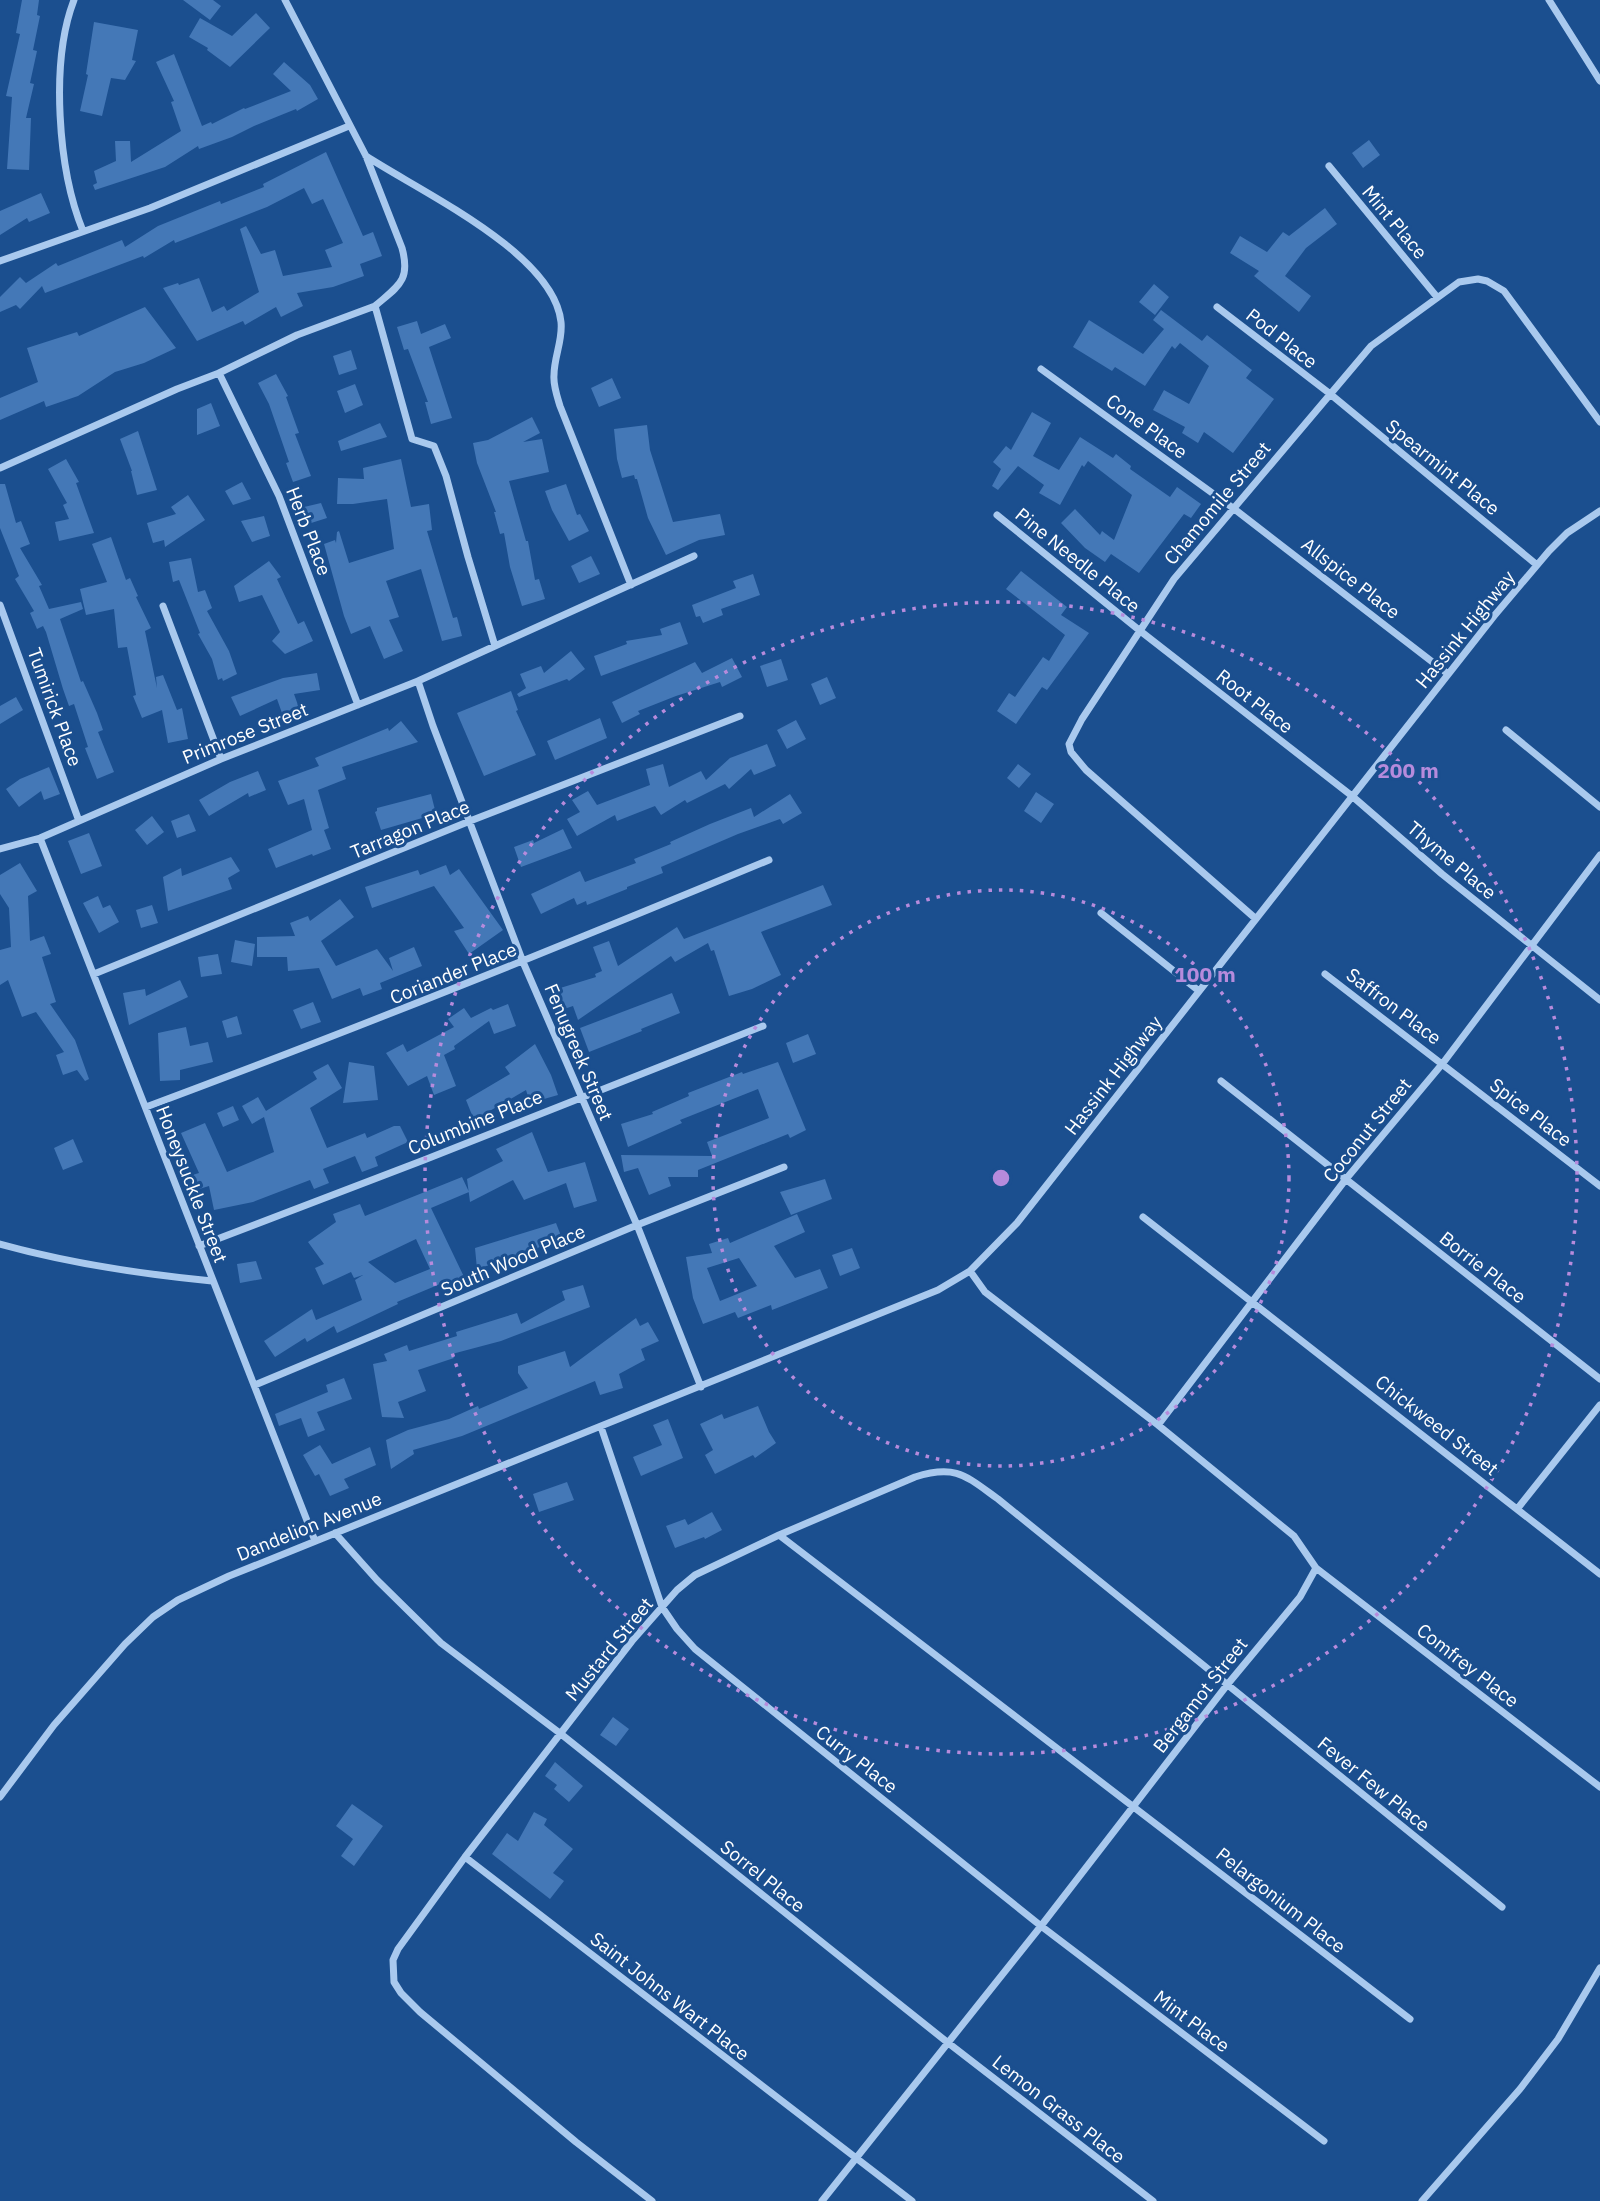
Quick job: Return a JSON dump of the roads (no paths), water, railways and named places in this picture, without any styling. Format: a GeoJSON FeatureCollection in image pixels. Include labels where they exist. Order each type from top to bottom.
{"type":"FeatureCollection","features":[{"type":"Feature","properties":{"kind":"street"},"geometry":{"type":"LineString","coordinates":[[75,0],[66,24],[62,56],[62,146],[83,231]]}},
{"type":"Feature","properties":{"kind":"street"},"geometry":{"type":"LineString","coordinates":[[0,468],[219,373],[297,335],[375,306],[399,286],[405,277],[406,264],[402,248],[366,156],[285,0]]}},
{"type":"Feature","properties":{"kind":"street"},"geometry":{"type":"LineString","coordinates":[[1549,0],[1600,80]]}},
{"type":"Feature","properties":{"kind":"street"},"geometry":{"type":"LineString","coordinates":[[0,261],[150,208],[349,126]]}},
{"type":"Feature","properties":{"kind":"street"},"geometry":{"type":"LineString","coordinates":[[366,156],[454,208],[504,245],[536,271],[553,296],[561,321],[554,385],[631,585]]}},
{"type":"Feature","properties":{"kind":"street","name":"Mint Place"},"geometry":{"type":"LineString","coordinates":[[1329,166],[1437,297]]}},
{"type":"Feature","properties":{"kind":"street","name":"Chamomile Street"},"geometry":{"type":"LineString","coordinates":[[1256,919],[1086,770],[1071,752],[1069,744],[1072,735],[1174,579],[1371,346],[1459,282],[1478,279],[1504,291],[1600,422]]}},
{"type":"Feature","properties":{"kind":"street"},"geometry":{"type":"LineString","coordinates":[[375,306],[412,439],[434,446],[446,476],[495,646]]}},
{"type":"Feature","properties":{"kind":"street","name":"Pod Place"},"geometry":{"type":"LineString","coordinates":[[1217,307],[1329,393]]}},
{"type":"Feature","properties":{"kind":"street","name":"Cone Place"},"geometry":{"type":"LineString","coordinates":[[1041,369],[1233,508]]}},
{"type":"Feature","properties":{"kind":"street","name":"Herb Place"},"geometry":{"type":"LineString","coordinates":[[219,373],[279,496],[358,705]]}},
{"type":"Feature","properties":{"kind":"street","name":"Spearmint Place"},"geometry":{"type":"LineString","coordinates":[[1329,393],[1537,565]]}},
{"type":"Feature","properties":{"kind":"street","name":"Allspice Place"},"geometry":{"type":"LineString","coordinates":[[1233,508],[1448,674]]}},
{"type":"Feature","properties":{"kind":"street","name":"Hassink Highway"},"geometry":{"type":"LineString","coordinates":[[701,1387],[938,1290],[970,1271],[1017,1223],[1448,674],[1537,565],[1567,533],[1600,511]]}},
{"type":"Feature","properties":{"kind":"street","name":"Pine Needle Place"},"geometry":{"type":"LineString","coordinates":[[997,515],[1139,630]]}},
{"type":"Feature","properties":{"kind":"street","name":"Primrose Street"},"geometry":{"type":"LineString","coordinates":[[0,849],[40,838],[221,759],[418,681],[694,556]]}},
{"type":"Feature","properties":{"kind":"street","name":"Tumirick Place"},"geometry":{"type":"LineString","coordinates":[[0,605],[79,821]]}},
{"type":"Feature","properties":{"kind":"street"},"geometry":{"type":"LineString","coordinates":[[163,606],[221,759]]}},
{"type":"Feature","properties":{"kind":"street","name":"Root Place"},"geometry":{"type":"LineString","coordinates":[[1139,630],[1352,796]]}},
{"type":"Feature","properties":{"kind":"street","name":"Fenugreek Street"},"geometry":{"type":"LineString","coordinates":[[418,681],[523,962],[637,1225],[701,1387]]}},
{"type":"Feature","properties":{"kind":"street","name":"Tarragon Place"},"geometry":{"type":"LineString","coordinates":[[94,974],[470,821],[740,716]]}},
{"type":"Feature","properties":{"kind":"street"},"geometry":{"type":"LineString","coordinates":[[1506,730],[1600,807]]}},
{"type":"Feature","properties":{"kind":"street","name":"Thyme Place"},"geometry":{"type":"LineString","coordinates":[[1352,796],[1442,874],[1600,1000]]}},
{"type":"Feature","properties":{"kind":"street","name":"Honeysuckle Street"},"geometry":{"type":"LineString","coordinates":[[40,838],[315,1541]]}},
{"type":"Feature","properties":{"kind":"street","name":"Coconut Street"},"geometry":{"type":"LineString","coordinates":[[1158,1425],[1346,1179],[1443,1063],[1600,855]]}},
{"type":"Feature","properties":{"kind":"street","name":"Coriander Place"},"geometry":{"type":"LineString","coordinates":[[146,1107],[357,1028],[769,860]]}},
{"type":"Feature","properties":{"kind":"street"},"geometry":{"type":"LineString","coordinates":[[1101,912],[1199,991]]}},
{"type":"Feature","properties":{"kind":"street","name":"Saffron Place"},"geometry":{"type":"LineString","coordinates":[[1325,974],[1443,1063]]}},
{"type":"Feature","properties":{"kind":"street","name":"Columbine Place"},"geometry":{"type":"LineString","coordinates":[[199,1246],[763,1026]]}},
{"type":"Feature","properties":{"kind":"street","name":"Spice Place"},"geometry":{"type":"LineString","coordinates":[[1443,1063],[1600,1186]]}},
{"type":"Feature","properties":{"kind":"street","name":"Borrie Place"},"geometry":{"type":"LineString","coordinates":[[1221,1081],[1600,1379]]}},
{"type":"Feature","properties":{"kind":"street","name":"South Wood Place"},"geometry":{"type":"LineString","coordinates":[[255,1385],[637,1225],[784,1167]]}},
{"type":"Feature","properties":{"kind":"street","name":"Chickweed Street"},"geometry":{"type":"LineString","coordinates":[[1143,1217],[1600,1574]]}},
{"type":"Feature","properties":{"kind":"street"},"geometry":{"type":"LineString","coordinates":[[0,1244],[132,1272],[212,1281]]}},
{"type":"Feature","properties":{"kind":"street"},"geometry":{"type":"LineString","coordinates":[[970,1271],[985,1292],[1158,1425],[1294,1536],[1316,1568]]}},
{"type":"Feature","properties":{"kind":"street","name":"Dandelion Avenue"},"geometry":{"type":"LineString","coordinates":[[0,1797],[54,1725],[125,1644],[153,1617],[178,1600],[229,1576],[701,1387]]}},
{"type":"Feature","properties":{"kind":"street"},"geometry":{"type":"LineString","coordinates":[[1518,1508],[1600,1405]]}},
{"type":"Feature","properties":{"kind":"street","name":"Curry Place"},"geometry":{"type":"LineString","coordinates":[[601,1427],[662,1607],[677,1629],[714,1666],[1041,1926]]}},
{"type":"Feature","properties":{"kind":"street","name":"Mustard Street"},"geometry":{"type":"LineString","coordinates":[[652,2201],[459,2046],[401,1993],[394,1982],[393,1960],[410,1932],[465,1857],[632,1641],[677,1590],[695,1575],[779,1535],[915,1477],[936,1471],[961,1475],[998,1499],[1227,1685]]}},
{"type":"Feature","properties":{"kind":"street","name":"Sorrel Place"},"geometry":{"type":"LineString","coordinates":[[335,1533],[377,1580],[441,1643],[561,1734],[947,2042]]}},
{"type":"Feature","properties":{"kind":"street","name":"Pelargonium Place"},"geometry":{"type":"LineString","coordinates":[[779,1535],[1410,2019]]}},
{"type":"Feature","properties":{"kind":"street","name":"Bergamot Street"},"geometry":{"type":"LineString","coordinates":[[822,2201],[1041,1926],[1227,1685],[1300,1597],[1316,1568]]}},
{"type":"Feature","properties":{"kind":"street","name":"Comfrey Place"},"geometry":{"type":"LineString","coordinates":[[1316,1568],[1600,1787]]}},
{"type":"Feature","properties":{"kind":"street","name":"Fever Few Place"},"geometry":{"type":"LineString","coordinates":[[1227,1685],[1502,1907]]}},
{"type":"Feature","properties":{"kind":"street","name":"Saint Johns Wart Place"},"geometry":{"type":"LineString","coordinates":[[465,1857],[912,2201]]}},
{"type":"Feature","properties":{"kind":"street","name":"Mint Place"},"geometry":{"type":"LineString","coordinates":[[1041,1926],[1324,2141]]}},
{"type":"Feature","properties":{"kind":"street"},"geometry":{"type":"LineString","coordinates":[[1422,2201],[1528,2079],[1558,2039],[1600,1968]]}},
{"type":"Feature","properties":{"kind":"street","name":"Lemon Grass Place"},"geometry":{"type":"LineString","coordinates":[[947,2042],[1153,2201]]}}]}
